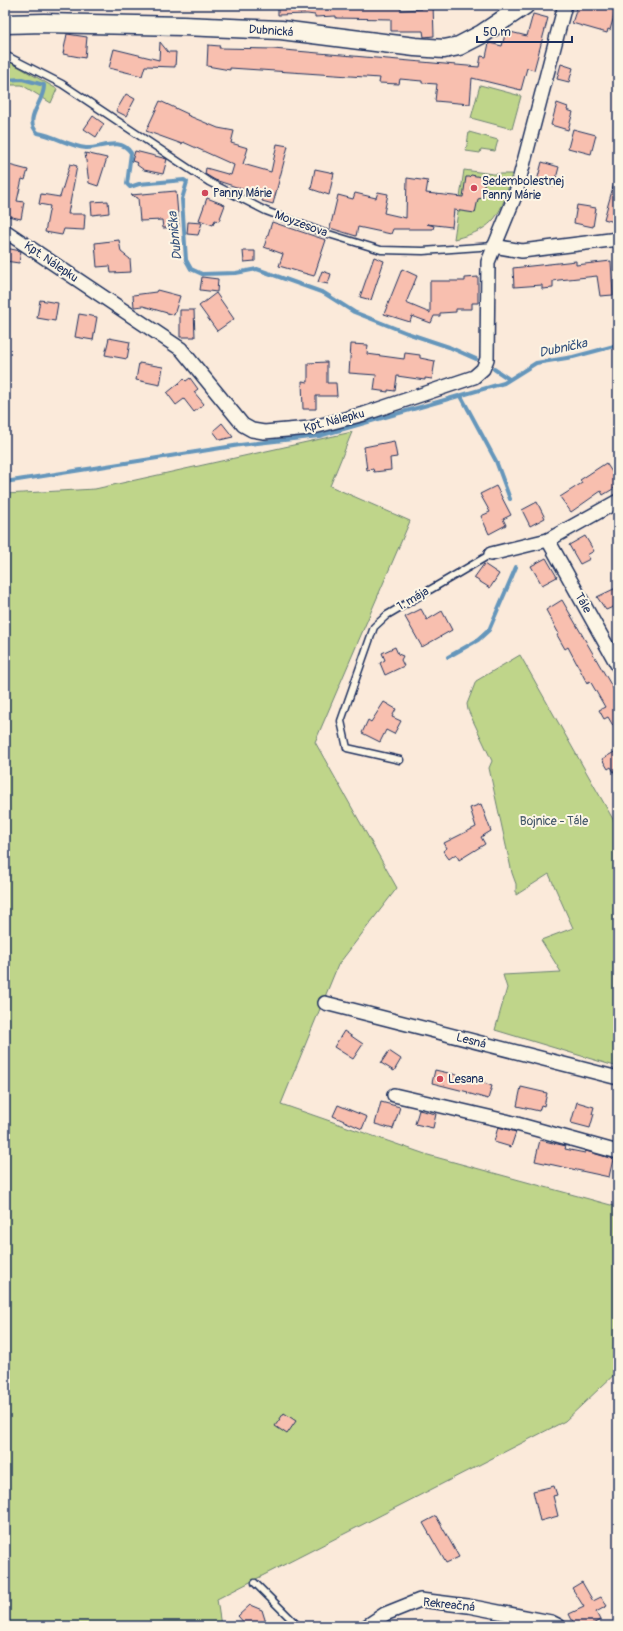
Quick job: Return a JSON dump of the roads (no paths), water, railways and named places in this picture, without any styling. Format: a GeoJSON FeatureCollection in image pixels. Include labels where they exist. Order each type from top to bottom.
{"type":"FeatureCollection","features":[{"type":"Feature","properties":{"kind":"street","name":"Dubnická"},"geometry":{"type":"LineString","coordinates":[[5,24],[44,23],[183,26],[281,30],[415,47],[444,48],[459,46],[482,34],[525,5]]}},
{"type":"Feature","properties":{"kind":"street"},"geometry":{"type":"LineString","coordinates":[[494,246],[515,196],[562,6]]}},
{"type":"Feature","properties":{"kind":"street","name":"Kpt. Nálepku"},"geometry":{"type":"LineString","coordinates":[[5,231],[181,349],[243,425],[252,430],[264,432],[310,428],[364,414],[474,378],[483,369],[487,360],[488,262],[494,246]]}},
{"type":"Feature","properties":{"kind":"street","name":"Moyzesova"},"geometry":{"type":"LineString","coordinates":[[494,246],[522,251],[618,239]]}},
{"type":"Feature","properties":{"kind":"street","name":"1. mája"},"geometry":{"type":"LineString","coordinates":[[491,554],[548,540],[618,501]]}},
{"type":"Feature","properties":{"kind":"street","name":"Tále"},"geometry":{"type":"LineString","coordinates":[[548,540],[618,666]]}},
{"type":"Feature","properties":{"kind":"street","name":"Lesná"},"geometry":{"type":"LineString","coordinates":[[325,1003],[618,1078]]}},
{"type":"Feature","properties":{"kind":"street"},"geometry":{"type":"LineString","coordinates":[[394,1095],[506,1122],[618,1152]]}},
{"type":"Feature","properties":{"kind":"street","name":"Rekreačná"},"geometry":{"type":"LineString","coordinates":[[367,1626],[385,1614],[420,1600],[468,1606],[551,1622],[559,1626]]}},
{"type":"Feature","properties":{"kind":"lane","name":"Moyzesova"},"geometry":{"type":"LineString","coordinates":[[5,55],[62,84],[208,182],[266,211],[322,232],[381,250],[423,252],[494,246]]}},
{"type":"Feature","properties":{"kind":"lane","name":"1. mája"},"geometry":{"type":"LineString","coordinates":[[400,760],[347,748],[341,721],[374,627],[387,615],[491,554]]}},
{"type":"Feature","properties":{"kind":"lane"},"geometry":{"type":"LineString","coordinates":[[255,1584],[298,1626]]}},
{"type":"Feature","properties":{"kind":"waterway","name":"Dubnička"},"geometry":{"type":"LineString","coordinates":[[5,80],[22,79],[44,85],[32,122],[38,133],[80,147],[92,148],[116,144],[127,148],[131,153],[127,184],[130,187],[139,184],[184,180],[187,182],[182,199],[186,260],[191,269],[202,274],[236,273],[257,269],[324,293],[354,312],[407,333],[449,347],[476,359]]}},
{"type":"Feature","properties":{"kind":"waterway"},"geometry":{"type":"LineString","coordinates":[[5,482],[240,445],[319,436],[504,383],[536,363],[573,357],[618,345]]}},
{"type":"Feature","properties":{"kind":"waterway","name":"Dubnička"},"geometry":{"type":"LineString","coordinates":[[494,369],[509,379]]}},
{"type":"Feature","properties":{"kind":"waterway"},"geometry":{"type":"LineString","coordinates":[[461,396],[496,461],[510,499]]}},
{"type":"Feature","properties":{"kind":"waterway"},"geometry":{"type":"LineString","coordinates":[[448,657],[478,640],[489,630],[516,567]]}},
{"type":"Feature","properties":{"kind":"place","name":"Sedembolestnej Panny Márie"},"geometry":{"type":"Point","coordinates":[474,188]}},
{"type":"Feature","properties":{"kind":"place","name":"Panny Márie"},"geometry":{"type":"Point","coordinates":[205,193]}},
{"type":"Feature","properties":{"kind":"place","name":"Lesana"},"geometry":{"type":"Point","coordinates":[440,1079]}},
{"type":"Feature","properties":{"kind":"park label","name":"Bojnice - Tále"},"geometry":{"type":"Point","coordinates":[554,821]}}]}
